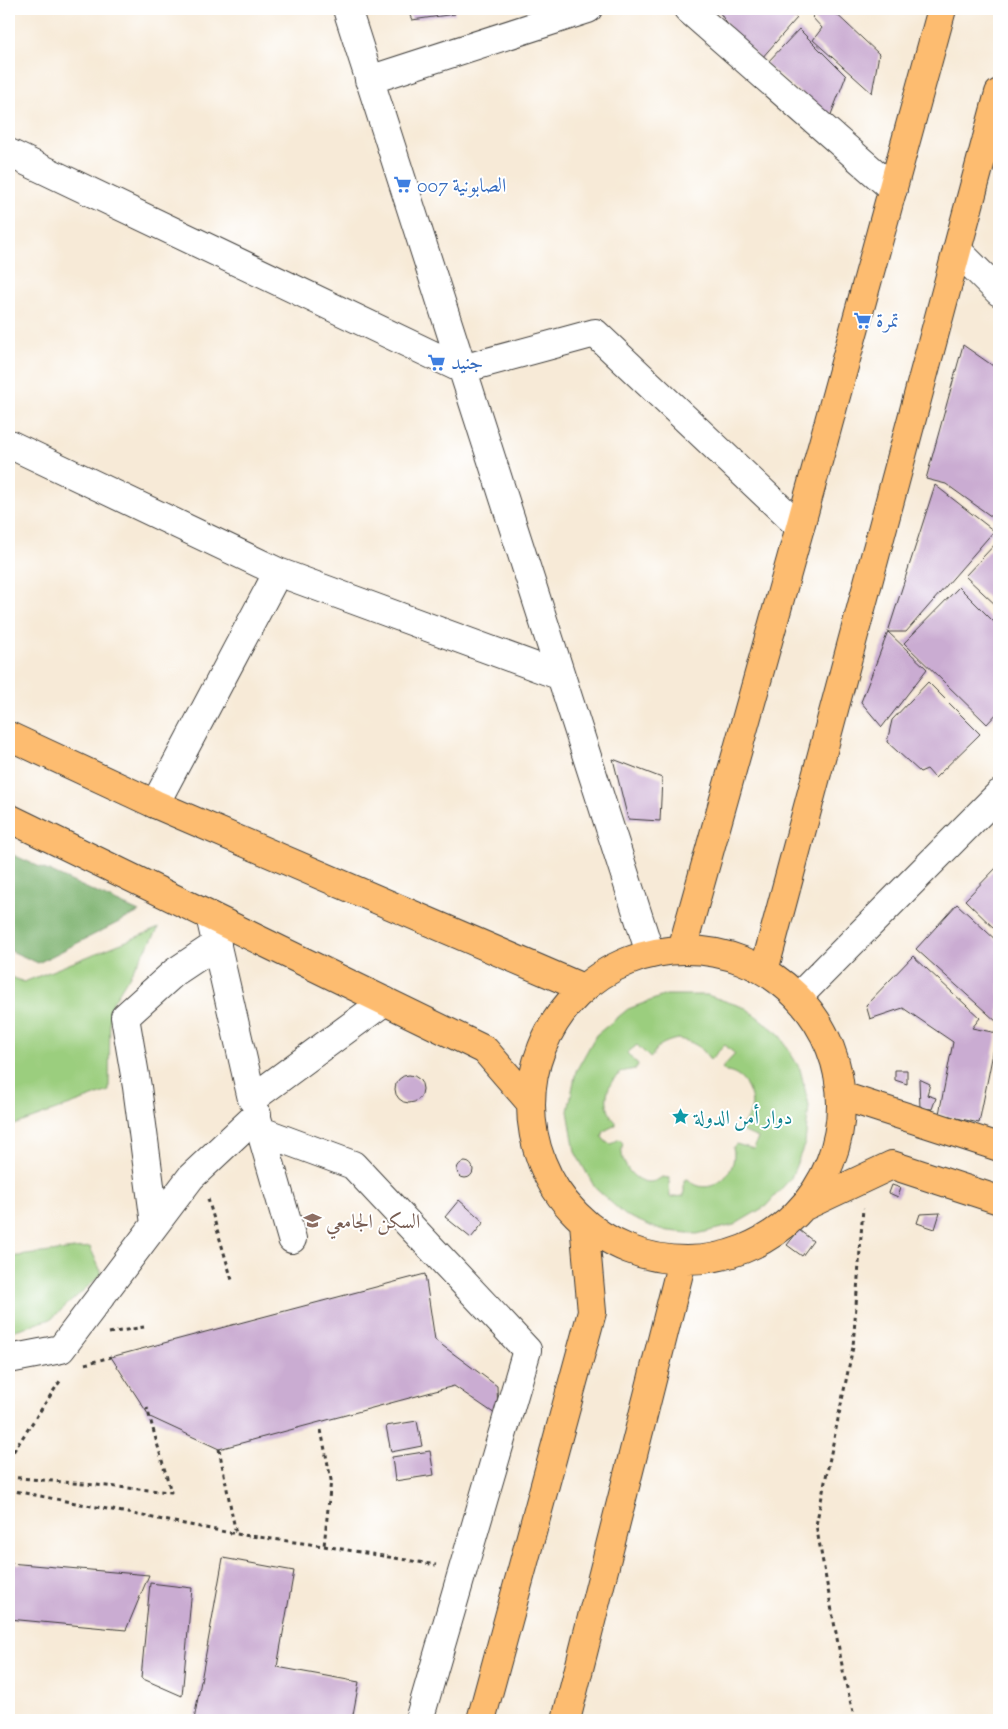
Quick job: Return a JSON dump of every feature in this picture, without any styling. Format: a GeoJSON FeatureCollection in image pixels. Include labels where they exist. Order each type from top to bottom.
{"type":"FeatureCollection","features":[{"type":"Feature","properties":{"kind":"main road"},"geometry":{"type":"LineString","coordinates":[[682,949],[942,9]]}},
{"type":"Feature","properties":{"kind":"main road"},"geometry":{"type":"LineString","coordinates":[[764,971],[999,93]]}},
{"type":"Feature","properties":{"kind":"main road"},"geometry":{"type":"LineString","coordinates":[[9,736],[155,804],[582,988]]}},
{"type":"Feature","properties":{"kind":"main road"},"geometry":{"type":"LineString","coordinates":[[9,818],[485,1050],[530,1102]]}},
{"type":"Feature","properties":{"kind":"main road"},"geometry":{"type":"LineString","coordinates":[[682,949],[724,954],[764,971],[798,997],[820,1027],[835,1060],[842,1096],[839,1136],[836,1145],[826,1174],[805,1206],[770,1237],[728,1256],[682,1261],[630,1250],[584,1223],[555,1188],[536,1147],[530,1102],[536,1060],[555,1021],[582,988],[614,966],[650,953],[682,949]]}},
{"type":"Feature","properties":{"kind":"main road"},"geometry":{"type":"LineString","coordinates":[[842,1096],[999,1147]]}},
{"type":"Feature","properties":{"kind":"main road"},"geometry":{"type":"LineString","coordinates":[[805,1206],[892,1165],[999,1200]]}},
{"type":"Feature","properties":{"kind":"main road"},"geometry":{"type":"LineString","coordinates":[[481,1720],[592,1312],[584,1223]]}},
{"type":"Feature","properties":{"kind":"main road"},"geometry":{"type":"LineString","coordinates":[[566,1720],[682,1261]]}},
{"type":"Feature","properties":{"kind":"street"},"geometry":{"type":"LineString","coordinates":[[369,80],[588,9]]}},
{"type":"Feature","properties":{"kind":"street"},"geometry":{"type":"LineString","coordinates":[[688,9],[893,189]]}},
{"type":"Feature","properties":{"kind":"street"},"geometry":{"type":"LineString","coordinates":[[341,12],[369,80],[650,953]]}},
{"type":"Feature","properties":{"kind":"street"},"geometry":{"type":"LineString","coordinates":[[9,153],[462,369],[595,333],[800,527]]}},
{"type":"Feature","properties":{"kind":"street"},"geometry":{"type":"LineString","coordinates":[[957,250],[999,292]]}},
{"type":"Feature","properties":{"kind":"street"},"geometry":{"type":"LineString","coordinates":[[9,444],[278,572],[561,676]]}},
{"type":"Feature","properties":{"kind":"street"},"geometry":{"type":"LineString","coordinates":[[155,804],[278,572]]}},
{"type":"Feature","properties":{"kind":"street"},"geometry":{"type":"LineString","coordinates":[[798,997],[999,794]]}},
{"type":"Feature","properties":{"kind":"street"},"geometry":{"type":"LineString","coordinates":[[210,916],[257,1115],[292,1239]]}},
{"type":"Feature","properties":{"kind":"street"},"geometry":{"type":"LineString","coordinates":[[155,1224],[137,1087],[125,1017],[175,972],[217,944]]}},
{"type":"Feature","properties":{"kind":"street"},"geometry":{"type":"LineString","coordinates":[[9,1359],[61,1348],[191,1177],[257,1115],[385,1001]]}},
{"type":"Feature","properties":{"kind":"street"},"geometry":{"type":"LineString","coordinates":[[257,1115],[353,1165],[527,1350],[419,1720]]}},
{"type":"Feature","properties":{"kind":"path"},"geometry":{"type":"LineString","coordinates":[[855,1720],[844,1676],[816,1524],[853,1348],[865,1178]]}},
{"type":"Feature","properties":{"kind":"path"},"geometry":{"type":"LineString","coordinates":[[200,1200],[207,1198],[232,1280]]}},
{"type":"Feature","properties":{"kind":"path"},"geometry":{"type":"LineString","coordinates":[[102,1334],[144,1327]]}},
{"type":"Feature","properties":{"kind":"path"},"geometry":{"type":"LineString","coordinates":[[9,1458],[62,1377]]}},
{"type":"Feature","properties":{"kind":"path"},"geometry":{"type":"LineString","coordinates":[[9,1477],[170,1492],[147,1408]]}},
{"type":"Feature","properties":{"kind":"path"},"geometry":{"type":"LineString","coordinates":[[321,1430],[331,1480],[324,1546]]}},
{"type":"Feature","properties":{"kind":"path"},"geometry":{"type":"LineString","coordinates":[[219,1448],[236,1534]]}},
{"type":"Feature","properties":{"kind":"path"},"geometry":{"type":"LineString","coordinates":[[9,1490],[236,1534],[324,1546],[437,1566]]}},
{"type":"Feature","properties":{"kind":"green space"},"geometry":{"type":"Polygon","coordinates":[[[9,853],[139,912],[38,963],[9,950],[9,853]]]}},
{"type":"Feature","properties":{"kind":"green space"},"geometry":{"type":"Polygon","coordinates":[[[159,928],[110,1007],[109,1091],[9,1127],[9,976],[24,982],[159,928]]]}},
{"type":"Feature","properties":{"kind":"green space"},"geometry":{"type":"Polygon","coordinates":[[[666,995],[707,995],[746,1008],[779,1034],[800,1069],[809,1106],[805,1143],[791,1178],[766,1206],[734,1225],[697,1234],[660,1230],[625,1215],[595,1188],[575,1152],[568,1111],[576,1071],[596,1035],[628,1009],[666,995]],[[677,1039],[662,1045],[650,1058],[637,1045],[627,1053],[638,1065],[636,1069],[626,1071],[615,1077],[608,1089],[608,1110],[616,1125],[604,1131],[602,1137],[611,1144],[619,1139],[623,1143],[623,1160],[632,1174],[639,1179],[646,1182],[662,1177],[669,1178],[670,1197],[684,1196],[684,1180],[688,1179],[696,1185],[704,1187],[720,1181],[732,1167],[733,1147],[736,1144],[754,1149],[758,1138],[742,1131],[740,1127],[751,1111],[752,1104],[749,1091],[738,1076],[726,1072],[722,1068],[735,1054],[725,1045],[710,1060],[696,1045],[677,1039]]]}},
{"type":"Feature","properties":{"kind":"green space"},"geometry":{"type":"Polygon","coordinates":[[[90,1247],[102,1274],[51,1319],[9,1332],[10,1257],[90,1247]]]}},
{"type":"Feature","properties":{"kind":"building"},"geometry":{"type":"Polygon","coordinates":[[[407,9],[453,9],[455,14],[412,20],[407,9]]]}},
{"type":"Feature","properties":{"kind":"building"},"geometry":{"type":"Polygon","coordinates":[[[720,9],[786,9],[797,18],[761,59],[731,30],[720,13],[720,9]]]}},
{"type":"Feature","properties":{"kind":"building"},"geometry":{"type":"Polygon","coordinates":[[[820,9],[831,9],[879,54],[872,93],[813,40],[822,28],[812,17],[820,9]]]}},
{"type":"Feature","properties":{"kind":"building"},"geometry":{"type":"Polygon","coordinates":[[[799,29],[846,76],[830,117],[766,64],[799,29]]]}},
{"type":"Feature","properties":{"kind":"building"},"geometry":{"type":"Polygon","coordinates":[[[963,345],[999,370],[999,522],[946,484],[926,479],[963,345]]]}},
{"type":"Feature","properties":{"kind":"building"},"geometry":{"type":"Polygon","coordinates":[[[935,485],[994,531],[906,632],[888,632],[935,485]]]}},
{"type":"Feature","properties":{"kind":"building"},"geometry":{"type":"Polygon","coordinates":[[[999,540],[999,608],[965,576],[999,540]]]}},
{"type":"Feature","properties":{"kind":"building"},"geometry":{"type":"Polygon","coordinates":[[[959,587],[999,627],[999,711],[987,724],[904,643],[959,587]]]}},
{"type":"Feature","properties":{"kind":"building"},"geometry":{"type":"Polygon","coordinates":[[[888,632],[927,669],[882,727],[861,702],[888,632]]]}},
{"type":"Feature","properties":{"kind":"building"},"geometry":{"type":"Polygon","coordinates":[[[928,682],[980,734],[935,778],[927,769],[920,772],[887,742],[892,720],[928,682]]]}},
{"type":"Feature","properties":{"kind":"building"},"geometry":{"type":"Polygon","coordinates":[[[613,759],[662,778],[660,821],[628,819],[613,759]]]}},
{"type":"Feature","properties":{"kind":"building"},"geometry":{"type":"Polygon","coordinates":[[[999,865],[999,933],[965,900],[999,865]]]}},
{"type":"Feature","properties":{"kind":"building"},"geometry":{"type":"Polygon","coordinates":[[[957,904],[999,943],[999,1019],[997,1022],[916,949],[957,904]]]}},
{"type":"Feature","properties":{"kind":"building"},"geometry":{"type":"Polygon","coordinates":[[[913,956],[980,1018],[972,1028],[997,1033],[979,1123],[939,1114],[953,1042],[903,1008],[870,1019],[866,1005],[913,956]]]}},
{"type":"Feature","properties":{"kind":"building"},"geometry":{"type":"Polygon","coordinates":[[[895,1070],[907,1070],[907,1084],[895,1080],[895,1070]]]}},
{"type":"Feature","properties":{"kind":"building"},"geometry":{"type":"Polygon","coordinates":[[[409,1075],[419,1079],[423,1089],[419,1099],[409,1103],[399,1099],[395,1089],[399,1079],[409,1075]]]}},
{"type":"Feature","properties":{"kind":"building"},"geometry":{"type":"Polygon","coordinates":[[[919,1079],[930,1084],[927,1095],[936,1098],[932,1109],[920,1108],[919,1079]]]}},
{"type":"Feature","properties":{"kind":"building"},"geometry":{"type":"Polygon","coordinates":[[[462,1162],[468,1162],[473,1167],[471,1176],[462,1178],[457,1173],[457,1167],[462,1162]]]}},
{"type":"Feature","properties":{"kind":"building"},"geometry":{"type":"Polygon","coordinates":[[[892,1185],[901,1188],[898,1197],[889,1193],[892,1185]]]}},
{"type":"Feature","properties":{"kind":"building"},"geometry":{"type":"Polygon","coordinates":[[[459,1200],[484,1222],[471,1238],[445,1217],[459,1200]]]}},
{"type":"Feature","properties":{"kind":"building"},"geometry":{"type":"Polygon","coordinates":[[[940,1213],[935,1229],[917,1223],[920,1214],[940,1213]]]}},
{"type":"Feature","properties":{"kind":"building"},"geometry":{"type":"Polygon","coordinates":[[[799,1230],[813,1241],[802,1256],[787,1245],[799,1230]]]}},
{"type":"Feature","properties":{"kind":"building"},"geometry":{"type":"Polygon","coordinates":[[[425,1274],[435,1340],[497,1386],[498,1416],[454,1386],[219,1449],[150,1417],[111,1357],[425,1274]]]}},
{"type":"Feature","properties":{"kind":"building"},"geometry":{"type":"Polygon","coordinates":[[[417,1421],[422,1446],[391,1452],[386,1426],[417,1421]]]}},
{"type":"Feature","properties":{"kind":"building"},"geometry":{"type":"Polygon","coordinates":[[[430,1451],[434,1475],[395,1481],[392,1457],[430,1451]]]}},
{"type":"Feature","properties":{"kind":"building"},"geometry":{"type":"Polygon","coordinates":[[[223,1558],[294,1571],[277,1667],[359,1682],[352,1720],[194,1720],[223,1558]]]}},
{"type":"Feature","properties":{"kind":"building"},"geometry":{"type":"Polygon","coordinates":[[[9,1563],[149,1575],[126,1630],[9,1619],[9,1563]]]}},
{"type":"Feature","properties":{"kind":"building"},"geometry":{"type":"Polygon","coordinates":[[[150,1583],[192,1588],[182,1696],[141,1678],[150,1583]]]}},
{"type":"Feature","properties":{"kind":"place","name":"الصابونية 007"},"geometry":{"type":"Point","coordinates":[403,185]}},
{"type":"Feature","properties":{"kind":"place","name":"تمرة"},"geometry":{"type":"Point","coordinates":[862,320]}},
{"type":"Feature","properties":{"kind":"place","name":"جنيد"},"geometry":{"type":"Point","coordinates":[437,362]}},
{"type":"Feature","properties":{"kind":"place","name":"دوار أمن الدولة"},"geometry":{"type":"Point","coordinates":[680,1117]}},
{"type":"Feature","properties":{"kind":"place","name":"السكن الجامعي"},"geometry":{"type":"Point","coordinates":[312,1221]}}]}
